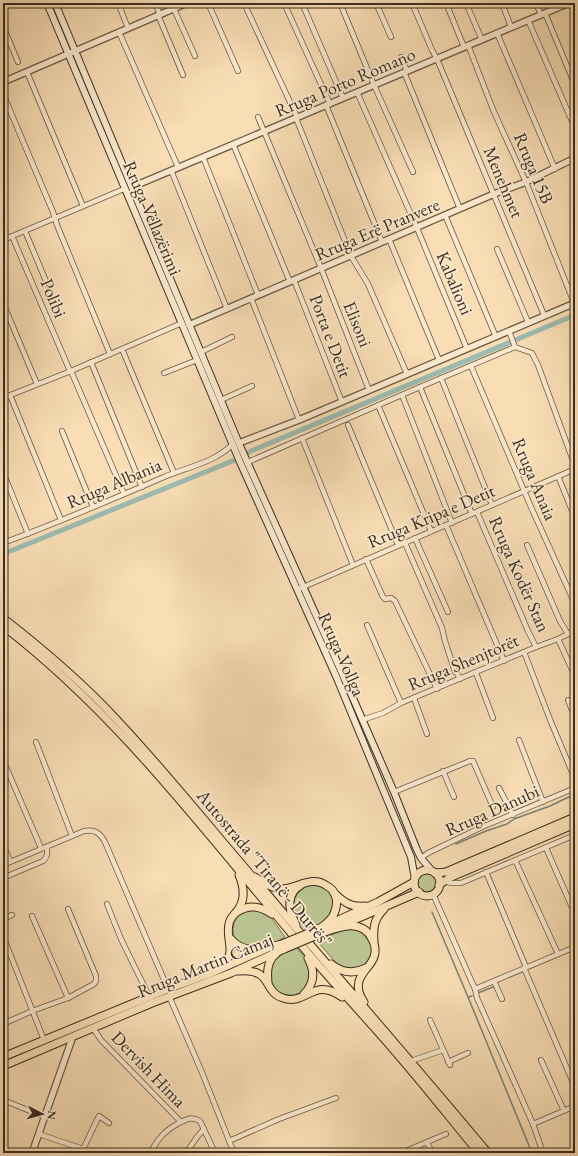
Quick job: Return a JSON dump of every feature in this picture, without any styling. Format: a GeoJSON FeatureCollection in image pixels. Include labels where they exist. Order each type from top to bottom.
{"type":"FeatureCollection","features":[{"type":"Feature","properties":{"kind":"main road","name":"Rruga Vëllazërimi"},"geometry":{"type":"LineString","coordinates":[[47,3],[124,189],[197,360],[236,446]]}},
{"type":"Feature","properties":{"kind":"main road","name":"Rruga Vëllazërimi"},"geometry":{"type":"LineString","coordinates":[[55,3],[221,400],[236,446]]}},
{"type":"Feature","properties":{"kind":"main road","name":"Rruga Vollga"},"geometry":{"type":"LineString","coordinates":[[236,446],[247,461],[304,586],[394,792],[417,850],[421,858],[434,872]]}},
{"type":"Feature","properties":{"kind":"main road","name":"Rruga Vollga"},"geometry":{"type":"LineString","coordinates":[[236,446],[240,462],[336,676],[411,857],[415,880]]}},
{"type":"Feature","properties":{"kind":"main road","name":"Autostrada \"Tiranë - Durrës\""},"geometry":{"type":"LineString","coordinates":[[3,618],[34,642],[116,719],[220,837],[249,874],[388,1034],[488,1153]]}},
{"type":"Feature","properties":{"kind":"main road","name":"Autostrada \"Tiranë - Durrës\""},"geometry":{"type":"LineString","coordinates":[[3,626],[66,678],[112,724],[180,800],[301,946],[415,1076],[479,1153]]}},
{"type":"Feature","properties":{"kind":"main road"},"geometry":{"type":"LineString","coordinates":[[575,817],[446,872],[423,871],[418,874],[415,880],[416,888],[419,892],[426,895],[433,894],[442,883],[575,824]]}},
{"type":"Feature","properties":{"kind":"main road"},"geometry":{"type":"LineString","coordinates":[[209,974],[220,968],[227,960],[230,951],[228,929],[230,922],[242,903],[244,892],[243,884],[237,870]]}},
{"type":"Feature","properties":{"kind":"main road"},"geometry":{"type":"LineString","coordinates":[[434,872],[442,883]]}},
{"type":"Feature","properties":{"kind":"main road"},"geometry":{"type":"LineString","coordinates":[[249,874],[270,886],[280,889],[313,881],[322,883],[328,886],[334,893],[352,906],[362,906],[378,902]]}},
{"type":"Feature","properties":{"kind":"main road","name":"Rruga Martin Camaj"},"geometry":{"type":"LineString","coordinates":[[3,1057],[150,998],[231,973],[378,902],[415,880]]}},
{"type":"Feature","properties":{"kind":"main road"},"geometry":{"type":"LineString","coordinates":[[302,936],[291,914],[289,903],[295,890],[304,883]]}},
{"type":"Feature","properties":{"kind":"main road","name":"Rruga Martin Camaj"},"geometry":{"type":"LineString","coordinates":[[320,930],[333,929],[419,892]]}},
{"type":"Feature","properties":{"kind":"main road"},"geometry":{"type":"LineString","coordinates":[[320,930],[335,912],[337,902],[334,893]]}},
{"type":"Feature","properties":{"kind":"main road"},"geometry":{"type":"LineString","coordinates":[[388,1034],[359,994],[360,980],[366,968],[374,958],[375,950],[373,929],[375,922],[379,914],[389,905]]}},
{"type":"Feature","properties":{"kind":"main road"},"geometry":{"type":"LineString","coordinates":[[237,912],[247,907],[257,907],[267,911],[279,920]]}},
{"type":"Feature","properties":{"kind":"main road"},"geometry":{"type":"LineString","coordinates":[[333,929],[351,925],[359,927],[368,932],[374,941]]}},
{"type":"Feature","properties":{"kind":"main road"},"geometry":{"type":"LineString","coordinates":[[230,938],[237,945],[247,949],[256,950],[270,947]]}},
{"type":"Feature","properties":{"kind":"main road"},"geometry":{"type":"LineString","coordinates":[[299,998],[309,988],[314,974],[311,964],[301,946]]}},
{"type":"Feature","properties":{"kind":"main road","name":"Rruga Martin Camaj"},"geometry":{"type":"LineString","coordinates":[[3,1066],[94,1028],[270,947],[282,948]]}},
{"type":"Feature","properties":{"kind":"main road"},"geometry":{"type":"LineString","coordinates":[[268,983],[268,966],[273,957],[282,948]]}},
{"type":"Feature","properties":{"kind":"main road"},"geometry":{"type":"LineString","coordinates":[[317,953],[333,966],[342,971],[352,972],[366,968]]}},
{"type":"Feature","properties":{"kind":"main road"},"geometry":{"type":"LineString","coordinates":[[231,973],[253,971],[260,974],[273,991],[281,998],[291,1000],[299,998],[317,989],[327,989],[340,995],[355,1007]]}},
{"type":"Feature","properties":{"kind":"street"},"geometry":{"type":"LineString","coordinates":[[118,3],[128,28]]}},
{"type":"Feature","properties":{"kind":"street"},"geometry":{"type":"LineString","coordinates":[[155,3],[183,75]]}},
{"type":"Feature","properties":{"kind":"street"},"geometry":{"type":"LineString","coordinates":[[3,82],[74,50],[187,3]]}},
{"type":"Feature","properties":{"kind":"street"},"geometry":{"type":"LineString","coordinates":[[208,3],[238,71]]}},
{"type":"Feature","properties":{"kind":"street"},"geometry":{"type":"LineString","coordinates":[[244,3],[297,118],[350,256],[368,284],[407,374]]}},
{"type":"Feature","properties":{"kind":"street"},"geometry":{"type":"LineString","coordinates":[[284,3],[328,104],[382,242]]}},
{"type":"Feature","properties":{"kind":"street"},"geometry":{"type":"LineString","coordinates":[[302,3],[343,98]]}},
{"type":"Feature","properties":{"kind":"street"},"geometry":{"type":"LineString","coordinates":[[340,3],[374,85],[413,172]]}},
{"type":"Feature","properties":{"kind":"street"},"geometry":{"type":"LineString","coordinates":[[376,3],[391,37]]}},
{"type":"Feature","properties":{"kind":"street","name":"Menehmet"},"geometry":{"type":"LineString","coordinates":[[412,3],[494,194],[544,316]]}},
{"type":"Feature","properties":{"kind":"street","name":"Rruga 15B"},"geometry":{"type":"LineString","coordinates":[[446,3],[526,182],[574,303]]}},
{"type":"Feature","properties":{"kind":"street"},"geometry":{"type":"LineString","coordinates":[[466,3],[482,40]]}},
{"type":"Feature","properties":{"kind":"street"},"geometry":{"type":"LineString","coordinates":[[502,3],[512,27]]}},
{"type":"Feature","properties":{"kind":"street"},"geometry":{"type":"LineString","coordinates":[[536,3],[543,14],[575,85]]}},
{"type":"Feature","properties":{"kind":"street","name":"Rruga Porto Romano"},"geometry":{"type":"LineString","coordinates":[[132,187],[482,40],[543,14],[560,5],[569,3]]}},
{"type":"Feature","properties":{"kind":"street"},"geometry":{"type":"LineString","coordinates":[[174,9],[195,56]]}},
{"type":"Feature","properties":{"kind":"street"},"geometry":{"type":"LineString","coordinates":[[528,20],[575,128]]}},
{"type":"Feature","properties":{"kind":"street"},"geometry":{"type":"LineString","coordinates":[[3,26],[18,62]]}},
{"type":"Feature","properties":{"kind":"street"},"geometry":{"type":"LineString","coordinates":[[119,32],[178,167]]}},
{"type":"Feature","properties":{"kind":"street"},"geometry":{"type":"LineString","coordinates":[[497,33],[555,169]]}},
{"type":"Feature","properties":{"kind":"street"},"geometry":{"type":"LineString","coordinates":[[401,57],[405,72],[460,209]]}},
{"type":"Feature","properties":{"kind":"street"},"geometry":{"type":"LineString","coordinates":[[27,72],[83,206]]}},
{"type":"Feature","properties":{"kind":"street","name":"Kabalioni"},"geometry":{"type":"LineString","coordinates":[[357,92],[417,228],[467,349]]}},
{"type":"Feature","properties":{"kind":"street"},"geometry":{"type":"LineString","coordinates":[[3,94],[110,354]]}},
{"type":"Feature","properties":{"kind":"street","name":"Elisoni"},"geometry":{"type":"LineString","coordinates":[[258,117],[321,268],[369,390]]}},
{"type":"Feature","properties":{"kind":"street","name":"Porta e Detit"},"geometry":{"type":"LineString","coordinates":[[233,144],[342,402]]}},
{"type":"Feature","properties":{"kind":"street"},"geometry":{"type":"LineString","coordinates":[[203,157],[258,295]]}},
{"type":"Feature","properties":{"kind":"street","name":"Rruga Erë Pranvere"},"geometry":{"type":"LineString","coordinates":[[189,325],[494,194],[526,182],[575,158]]}},
{"type":"Feature","properties":{"kind":"street"},"geometry":{"type":"LineString","coordinates":[[171,170],[227,309]]}},
{"type":"Feature","properties":{"kind":"street"},"geometry":{"type":"LineString","coordinates":[[3,240],[124,189]]}},
{"type":"Feature","properties":{"kind":"street"},"geometry":{"type":"LineString","coordinates":[[445,216],[496,337]]}},
{"type":"Feature","properties":{"kind":"street"},"geometry":{"type":"LineString","coordinates":[[25,231],[48,286]]}},
{"type":"Feature","properties":{"kind":"street","name":"Polibi"},"geometry":{"type":"LineString","coordinates":[[12,236],[124,494]]}},
{"type":"Feature","properties":{"kind":"street"},"geometry":{"type":"LineString","coordinates":[[389,239],[439,360]]}},
{"type":"Feature","properties":{"kind":"street"},"geometry":{"type":"LineString","coordinates":[[497,250],[528,322]]}},
{"type":"Feature","properties":{"kind":"street"},"geometry":{"type":"LineString","coordinates":[[251,298],[299,420]]}},
{"type":"Feature","properties":{"kind":"street"},"geometry":{"type":"LineString","coordinates":[[3,303],[37,384]]}},
{"type":"Feature","properties":{"kind":"street"},"geometry":{"type":"LineString","coordinates":[[236,446],[574,303]]}},
{"type":"Feature","properties":{"kind":"street"},"geometry":{"type":"LineString","coordinates":[[3,398],[71,371],[182,323]]}},
{"type":"Feature","properties":{"kind":"street"},"geometry":{"type":"LineString","coordinates":[[508,331],[515,346],[532,353],[538,365],[575,468]]}},
{"type":"Feature","properties":{"kind":"street"},"geometry":{"type":"LineString","coordinates":[[201,352],[232,336]]}},
{"type":"Feature","properties":{"kind":"street"},"geometry":{"type":"LineString","coordinates":[[247,461],[515,346]]}},
{"type":"Feature","properties":{"kind":"street"},"geometry":{"type":"LineString","coordinates":[[122,349],[174,473]]}},
{"type":"Feature","properties":{"kind":"street"},"geometry":{"type":"LineString","coordinates":[[164,373],[197,360]]}},
{"type":"Feature","properties":{"kind":"street"},"geometry":{"type":"LineString","coordinates":[[91,362],[142,487]]}},
{"type":"Feature","properties":{"kind":"street","name":"Rruga Anaia"},"geometry":{"type":"LineString","coordinates":[[471,366],[575,604]]}},
{"type":"Feature","properties":{"kind":"street"},"geometry":{"type":"LineString","coordinates":[[441,378],[492,505]]}},
{"type":"Feature","properties":{"kind":"street"},"geometry":{"type":"LineString","coordinates":[[221,400],[252,386]]}},
{"type":"Feature","properties":{"kind":"street"},"geometry":{"type":"LineString","coordinates":[[420,387],[472,514]]}},
{"type":"Feature","properties":{"kind":"street"},"geometry":{"type":"LineString","coordinates":[[10,395],[61,520]]}},
{"type":"Feature","properties":{"kind":"street"},"geometry":{"type":"LineString","coordinates":[[402,395],[452,523]]}},
{"type":"Feature","properties":{"kind":"street"},"geometry":{"type":"LineString","coordinates":[[378,405],[431,531]]}},
{"type":"Feature","properties":{"kind":"street"},"geometry":{"type":"LineString","coordinates":[[348,425],[398,545]]}},
{"type":"Feature","properties":{"kind":"street"},"geometry":{"type":"LineString","coordinates":[[62,431],[93,507]]}},
{"type":"Feature","properties":{"kind":"street"},"geometry":{"type":"LineString","coordinates":[[302,438],[353,565]]}},
{"type":"Feature","properties":{"kind":"street","name":"Rruga Albania"},"geometry":{"type":"LineString","coordinates":[[3,543],[212,459],[236,446]]}},
{"type":"Feature","properties":{"kind":"street","name":"Rruga Kripa e Detit"},"geometry":{"type":"LineString","coordinates":[[297,590],[575,468]]}},
{"type":"Feature","properties":{"kind":"street"},"geometry":{"type":"LineString","coordinates":[[3,472],[28,534]]}},
{"type":"Feature","properties":{"kind":"street"},"geometry":{"type":"LineString","coordinates":[[558,476],[575,518]]}},
{"type":"Feature","properties":{"kind":"street","name":"Rruga Kodër Stan"},"geometry":{"type":"LineString","coordinates":[[477,512],[536,647]]}},
{"type":"Feature","properties":{"kind":"street"},"geometry":{"type":"LineString","coordinates":[[446,525],[504,660]]}},
{"type":"Feature","properties":{"kind":"street"},"geometry":{"type":"LineString","coordinates":[[415,538],[448,612]]}},
{"type":"Feature","properties":{"kind":"street"},"geometry":{"type":"LineString","coordinates":[[404,543],[442,628],[455,672],[460,679]]}},
{"type":"Feature","properties":{"kind":"street","name":"Rruga Kodër Stan"},"geometry":{"type":"LineString","coordinates":[[527,545],[560,621],[568,634]]}},
{"type":"Feature","properties":{"kind":"street"},"geometry":{"type":"LineString","coordinates":[[366,559],[383,597],[385,599],[391,598],[396,600],[437,689]]}},
{"type":"Feature","properties":{"kind":"street"},"geometry":{"type":"LineString","coordinates":[[367,625],[401,704]]}},
{"type":"Feature","properties":{"kind":"street","name":"Rruga Shenjtorët"},"geometry":{"type":"LineString","coordinates":[[362,720],[383,713],[414,698],[575,631]]}},
{"type":"Feature","properties":{"kind":"street"},"geometry":{"type":"LineString","coordinates":[[558,639],[575,676]]}},
{"type":"Feature","properties":{"kind":"street"},"geometry":{"type":"LineString","coordinates":[[524,652],[575,779]]}},
{"type":"Feature","properties":{"kind":"street"},"geometry":{"type":"LineString","coordinates":[[477,672],[476,674],[493,718]]}},
{"type":"Feature","properties":{"kind":"street"},"geometry":{"type":"LineString","coordinates":[[414,698],[427,734]]}},
{"type":"Feature","properties":{"kind":"street"},"geometry":{"type":"LineString","coordinates":[[568,700],[575,718]]}},
{"type":"Feature","properties":{"kind":"street"},"geometry":{"type":"LineString","coordinates":[[519,740],[543,802]]}},
{"type":"Feature","properties":{"kind":"street"},"geometry":{"type":"LineString","coordinates":[[36,742],[72,836]]}},
{"type":"Feature","properties":{"kind":"street"},"geometry":{"type":"LineString","coordinates":[[3,760],[42,848]]}},
{"type":"Feature","properties":{"kind":"street"},"geometry":{"type":"LineString","coordinates":[[394,792],[470,760],[475,762],[493,807]]}},
{"type":"Feature","properties":{"kind":"street"},"geometry":{"type":"LineString","coordinates":[[443,771],[454,797]]}},
{"type":"Feature","properties":{"kind":"street"},"geometry":{"type":"LineString","coordinates":[[499,788],[513,815]]}},
{"type":"Feature","properties":{"kind":"street","name":"Rruga Danubi"},"geometry":{"type":"LineString","coordinates":[[421,858],[428,853],[446,846],[482,827],[575,788]]}},
{"type":"Feature","properties":{"kind":"street"},"geometry":{"type":"LineString","coordinates":[[3,865],[42,848],[90,830],[97,831],[101,835],[169,993],[234,1153]]}},
{"type":"Feature","properties":{"kind":"street"},"geometry":{"type":"LineString","coordinates":[[442,883],[458,884],[575,835]]}},
{"type":"Feature","properties":{"kind":"street"},"geometry":{"type":"LineString","coordinates":[[3,845],[10,861]]}},
{"type":"Feature","properties":{"kind":"street"},"geometry":{"type":"LineString","coordinates":[[3,878],[46,859],[47,847]]}},
{"type":"Feature","properties":{"kind":"street"},"geometry":{"type":"LineString","coordinates":[[546,848],[575,914]]}},
{"type":"Feature","properties":{"kind":"street"},"geometry":{"type":"LineString","coordinates":[[515,860],[558,954]]}},
{"type":"Feature","properties":{"kind":"street"},"geometry":{"type":"LineString","coordinates":[[486,872],[575,1087]]}},
{"type":"Feature","properties":{"kind":"street"},"geometry":{"type":"LineString","coordinates":[[433,894],[533,1124],[543,1153]]}},
{"type":"Feature","properties":{"kind":"street"},"geometry":{"type":"LineString","coordinates":[[107,904],[121,939],[150,998]]}},
{"type":"Feature","properties":{"kind":"street"},"geometry":{"type":"LineString","coordinates":[[3,1024],[32,1011],[68,998],[96,981],[96,976],[68,909]]}},
{"type":"Feature","properties":{"kind":"street"},"geometry":{"type":"LineString","coordinates":[[3,919],[12,915]]}},
{"type":"Feature","properties":{"kind":"street"},"geometry":{"type":"LineString","coordinates":[[32,916],[68,998]]}},
{"type":"Feature","properties":{"kind":"street"},"geometry":{"type":"LineString","coordinates":[[3,936],[44,1040]]}},
{"type":"Feature","properties":{"kind":"street"},"geometry":{"type":"LineString","coordinates":[[475,989],[575,947]]}},
{"type":"Feature","properties":{"kind":"street"},"geometry":{"type":"LineString","coordinates":[[3,958],[10,955]]}},
{"type":"Feature","properties":{"kind":"street"},"geometry":{"type":"LineString","coordinates":[[494,981],[502,999]]}},
{"type":"Feature","properties":{"kind":"street"},"geometry":{"type":"LineString","coordinates":[[573,996],[575,1001]]}},
{"type":"Feature","properties":{"kind":"street"},"geometry":{"type":"LineString","coordinates":[[430,1020],[449,1064],[468,1053]]}},
{"type":"Feature","properties":{"kind":"street","name":"Dervish Hima"},"geometry":{"type":"LineString","coordinates":[[94,1028],[101,1040],[182,1122],[186,1119],[195,1118],[200,1121],[215,1153]]}},
{"type":"Feature","properties":{"kind":"street"},"geometry":{"type":"LineString","coordinates":[[32,1153],[73,1036]]}},
{"type":"Feature","properties":{"kind":"street"},"geometry":{"type":"LineString","coordinates":[[411,1061],[443,1050]]}},
{"type":"Feature","properties":{"kind":"street"},"geometry":{"type":"LineString","coordinates":[[541,1060],[564,1111]]}},
{"type":"Feature","properties":{"kind":"street"},"geometry":{"type":"LineString","coordinates":[[229,1141],[279,1119],[336,1098]]}},
{"type":"Feature","properties":{"kind":"street"},"geometry":{"type":"LineString","coordinates":[[3,1100],[45,1117]]}},
{"type":"Feature","properties":{"kind":"street"},"geometry":{"type":"LineString","coordinates":[[533,1124],[575,1106]]}},
{"type":"Feature","properties":{"kind":"street"},"geometry":{"type":"LineString","coordinates":[[39,1134],[83,1149],[100,1116],[109,1123]]}},
{"type":"Feature","properties":{"kind":"street"},"geometry":{"type":"LineString","coordinates":[[150,1153],[161,1135],[168,1129],[182,1122]]}},
{"type":"Feature","properties":{"kind":"street"},"geometry":{"type":"LineString","coordinates":[[186,1153],[204,1129]]}},
{"type":"Feature","properties":{"kind":"street"},"geometry":{"type":"LineString","coordinates":[[400,1153],[446,1134]]}},
{"type":"Feature","properties":{"kind":"street"},"geometry":{"type":"LineString","coordinates":[[427,1142],[432,1153]]}},
{"type":"Feature","properties":{"kind":"green space"},"geometry":{"type":"Polygon","coordinates":[[[427,874],[433,877],[436,883],[433,889],[427,892],[421,889],[418,883],[421,877],[427,874]]]}},
{"type":"Feature","properties":{"kind":"green space"},"geometry":{"type":"Polygon","coordinates":[[[315,883],[328,890],[332,895],[333,908],[329,916],[319,925],[306,930],[294,914],[292,900],[300,887],[315,883]]]}},
{"type":"Feature","properties":{"kind":"green space"},"geometry":{"type":"Polygon","coordinates":[[[256,909],[270,916],[285,937],[261,950],[253,951],[235,940],[233,928],[235,920],[240,914],[256,909]]]}},
{"type":"Feature","properties":{"kind":"green space"},"geometry":{"type":"Polygon","coordinates":[[[346,929],[359,930],[367,936],[372,946],[372,955],[370,960],[363,966],[351,970],[338,965],[317,941],[346,929]]]}},
{"type":"Feature","properties":{"kind":"green space"},"geometry":{"type":"Polygon","coordinates":[[[297,948],[308,963],[310,972],[309,981],[306,988],[300,993],[285,995],[278,992],[273,986],[270,977],[271,965],[282,955],[297,948]]]}},
{"type":"Feature","properties":{"kind":"waterway"},"geometry":{"type":"LineString","coordinates":[[3,554],[235,460],[251,451],[575,315]]}},
{"type":"Feature","properties":{"kind":"waterway"},"geometry":{"type":"LineString","coordinates":[[456,844],[507,824],[514,819],[550,806],[575,794]]}},
{"type":"Feature","properties":{"kind":"waterway"},"geometry":{"type":"LineString","coordinates":[[432,912],[468,997]]}},
{"type":"Feature","properties":{"kind":"waterway"},"geometry":{"type":"LineString","coordinates":[[478,993],[493,987]]}},
{"type":"Feature","properties":{"kind":"waterway"},"geometry":{"type":"LineString","coordinates":[[472,996],[468,997],[532,1153]]}}]}
